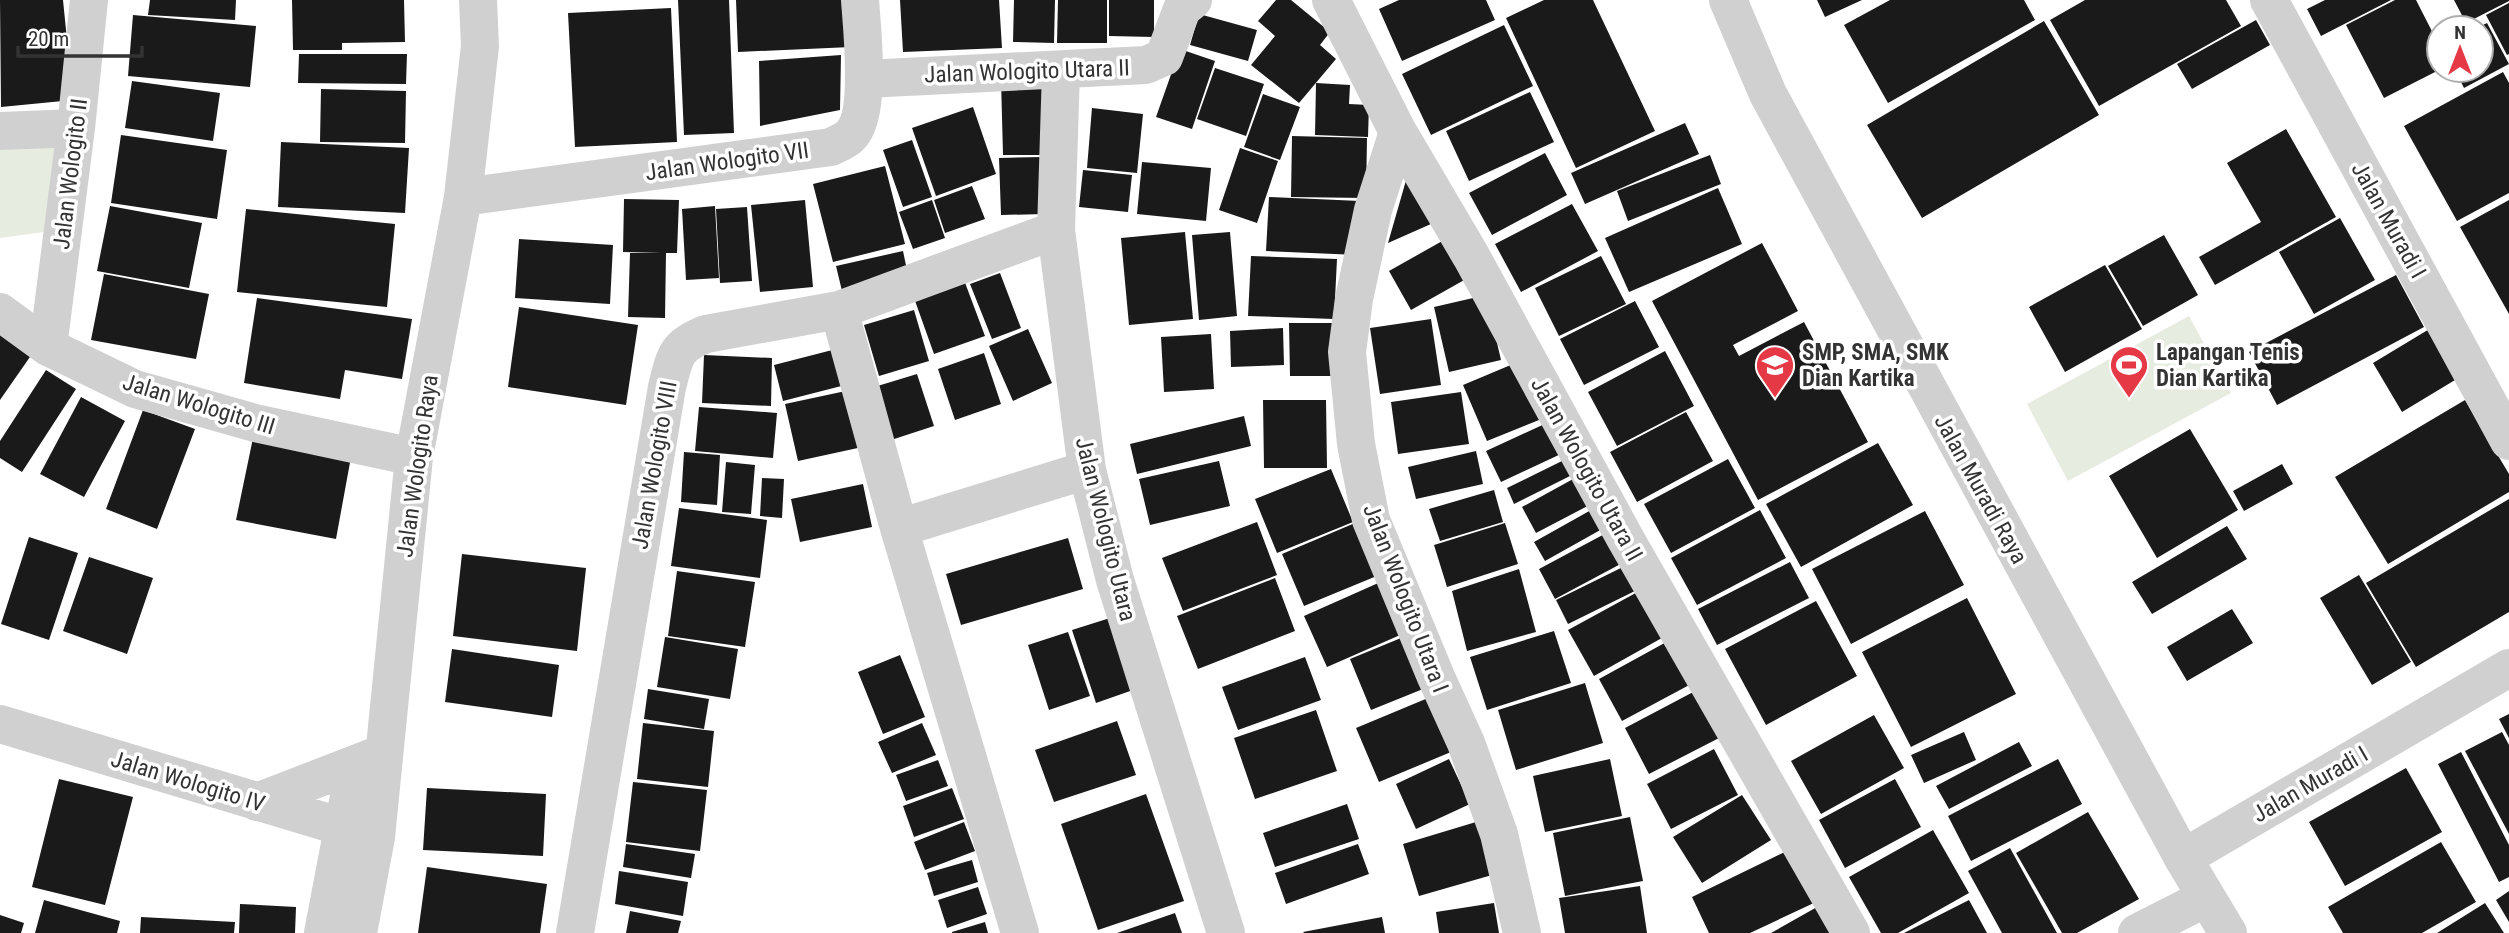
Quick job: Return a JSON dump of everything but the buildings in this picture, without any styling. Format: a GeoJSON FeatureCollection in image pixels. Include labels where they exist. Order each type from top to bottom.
{"type":"FeatureCollection","features":[{"type":"Feature","properties":{"kind":"street","name":"Jalan Wologito II"},"geometry":{"type":"LineString","coordinates":[[48,347],[76,128],[89,0]]}},
{"type":"Feature","properties":{"kind":"street","name":"Jalan Wologito Raya"},"geometry":{"type":"LineString","coordinates":[[358,933],[360,833],[369,759],[414,457],[463,197],[480,46],[478,0]]}},
{"type":"Feature","properties":{"kind":"street","name":"Jalan Wologito VII"},"geometry":{"type":"LineString","coordinates":[[463,197],[831,147],[851,136],[859,121],[864,79],[860,0]]}},
{"type":"Feature","properties":{"kind":"street","name":"Jalan Wologito Utara II"},"geometry":{"type":"LineString","coordinates":[[864,79],[1146,65],[1164,57],[1181,9],[1193,0]]}},
{"type":"Feature","properties":{"kind":"street","name":"Jalan Wologito Utara II"},"geometry":{"type":"LineString","coordinates":[[1331,0],[1398,132],[1471,256],[1632,550],[1851,933]]}},
{"type":"Feature","properties":{"kind":"street","name":"Jalan Muradi Raya"},"geometry":{"type":"LineString","coordinates":[[1728,0],[1780,117],[2183,858],[2228,933]]}},
{"type":"Feature","properties":{"kind":"street","name":"Jalan Muradi I"},"geometry":{"type":"LineString","coordinates":[[2269,0],[2509,440]]}},
{"type":"Feature","properties":{"kind":"street","name":"Jalan Wologito Utara"},"geometry":{"type":"LineString","coordinates":[[1061,70],[1056,230],[1087,470],[1115,580],[1226,933]]}},
{"type":"Feature","properties":{"kind":"street"},"geometry":{"type":"LineString","coordinates":[[0,131],[76,128]]}},
{"type":"Feature","properties":{"kind":"street","name":"Jalan Wologito Utara I"},"geometry":{"type":"LineString","coordinates":[[1398,132],[1373,210],[1348,338],[1356,443],[1371,520],[1466,743],[1499,834],[1522,933]]}},
{"type":"Feature","properties":{"kind":"street","name":"Jalan Wologito VIII"},"geometry":{"type":"LineString","coordinates":[[575,933],[646,507],[674,359],[686,342],[706,334],[839,310],[1056,230]]}},
{"type":"Feature","properties":{"kind":"street"},"geometry":{"type":"LineString","coordinates":[[839,310],[899,528],[1020,933]]}},
{"type":"Feature","properties":{"kind":"street","name":"Jalan Wologito III"},"geometry":{"type":"LineString","coordinates":[[0,312],[48,347],[135,389],[255,424],[414,457]]}},
{"type":"Feature","properties":{"kind":"street"},"geometry":{"type":"LineString","coordinates":[[899,528],[1087,470]]}},
{"type":"Feature","properties":{"kind":"street","name":"Jalan Muradi I"},"geometry":{"type":"LineString","coordinates":[[2183,858],[2509,668]]}},
{"type":"Feature","properties":{"kind":"street","name":"Jalan Wologito IV"},"geometry":{"type":"LineString","coordinates":[[0,724],[360,833]]}},
{"type":"Feature","properties":{"kind":"street"},"geometry":{"type":"LineString","coordinates":[[257,802],[369,759]]}},
{"type":"Feature","properties":{"kind":"street"},"geometry":{"type":"LineString","coordinates":[[323,933],[360,833]]}},
{"type":"Feature","properties":{"kind":"street"},"geometry":{"type":"LineString","coordinates":[[2137,933],[2206,898]]}},
{"type":"Feature","properties":{"kind":"shaded area"},"geometry":{"type":"Polygon","coordinates":[[[54,143],[66,229],[0,238],[0,150],[54,143]]]}},
{"type":"Feature","properties":{"kind":"shaded area","name":"Lapangan Tenis Dian Kartika"},"geometry":{"type":"Polygon","coordinates":[[[2189,316],[2231,393],[2068,481],[2027,404],[2189,316]]]}},
{"type":"Feature","properties":{"kind":"place","name":"SMP, SMA, SMK Dian Kartika"},"geometry":{"type":"Point","coordinates":[1775,399]}},
{"type":"Feature","properties":{"kind":"place","name":"Lapangan Tenis Dian Kartika"},"geometry":{"type":"Point","coordinates":[2129,399]}}]}
